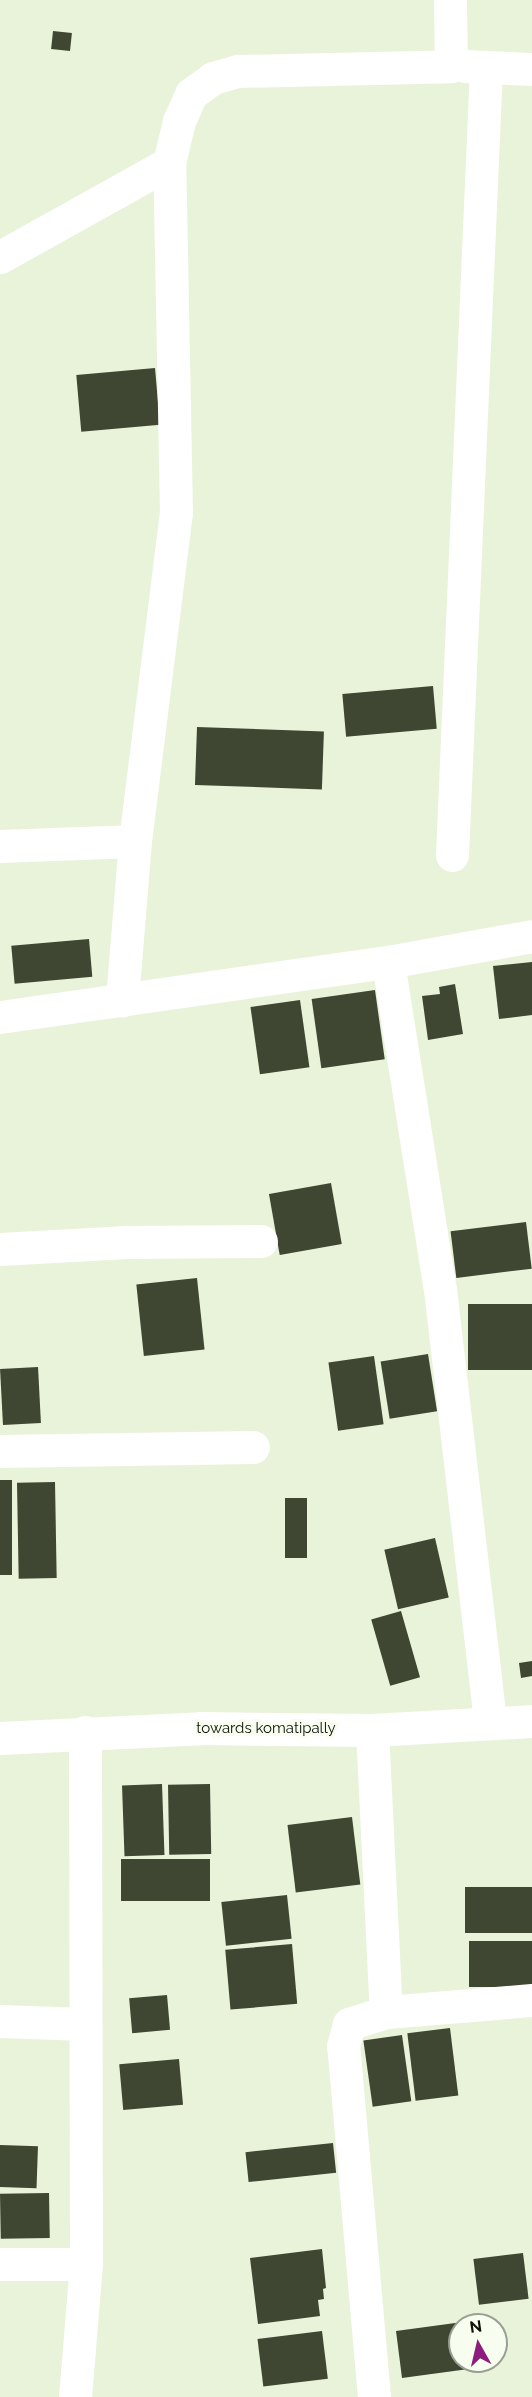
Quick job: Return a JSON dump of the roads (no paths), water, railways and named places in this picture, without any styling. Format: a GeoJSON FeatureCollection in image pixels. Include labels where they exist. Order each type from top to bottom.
{"type":"FeatureCollection","features":[{"type":"Feature","properties":{"kind":"street"},"geometry":{"type":"LineString","coordinates":[[450,0],[451,66]]}},
{"type":"Feature","properties":{"kind":"street"},"geometry":{"type":"LineString","coordinates":[[122,1000],[135,841],[176,513],[169,163],[179,121],[191,94],[213,78],[238,71],[451,66],[532,69]]}},
{"type":"Feature","properties":{"kind":"street"},"geometry":{"type":"LineString","coordinates":[[452,855],[486,67]]}},
{"type":"Feature","properties":{"kind":"street"},"geometry":{"type":"LineString","coordinates":[[0,257],[169,163]]}},
{"type":"Feature","properties":{"kind":"street"},"geometry":{"type":"LineString","coordinates":[[0,846],[135,841]]}},
{"type":"Feature","properties":{"kind":"street"},"geometry":{"type":"LineString","coordinates":[[0,1017],[388,962],[532,936]]}},
{"type":"Feature","properties":{"kind":"street"},"geometry":{"type":"LineString","coordinates":[[388,962],[440,1289],[490,1723]]}},
{"type":"Feature","properties":{"kind":"street"},"geometry":{"type":"LineString","coordinates":[[0,1249],[127,1242],[261,1241]]}},
{"type":"Feature","properties":{"kind":"street"},"geometry":{"type":"LineString","coordinates":[[0,1451],[253,1447]]}},
{"type":"Feature","properties":{"kind":"street","name":"towards komatipally"},"geometry":{"type":"LineString","coordinates":[[0,1738],[85,1732],[251,1728],[372,1730],[532,1721]]}},
{"type":"Feature","properties":{"kind":"street"},"geometry":{"type":"LineString","coordinates":[[372,1730],[386,2012]]}},
{"type":"Feature","properties":{"kind":"street"},"geometry":{"type":"LineString","coordinates":[[75,2397],[86,2264],[85,1732]]}},
{"type":"Feature","properties":{"kind":"street"},"geometry":{"type":"LineString","coordinates":[[374,2397],[343,2046],[349,2024],[386,2012],[532,2000]]}},
{"type":"Feature","properties":{"kind":"street"},"geometry":{"type":"LineString","coordinates":[[0,2021],[85,2024]]}},
{"type":"Feature","properties":{"kind":"street"},"geometry":{"type":"LineString","coordinates":[[0,2264],[86,2264]]}}]}
